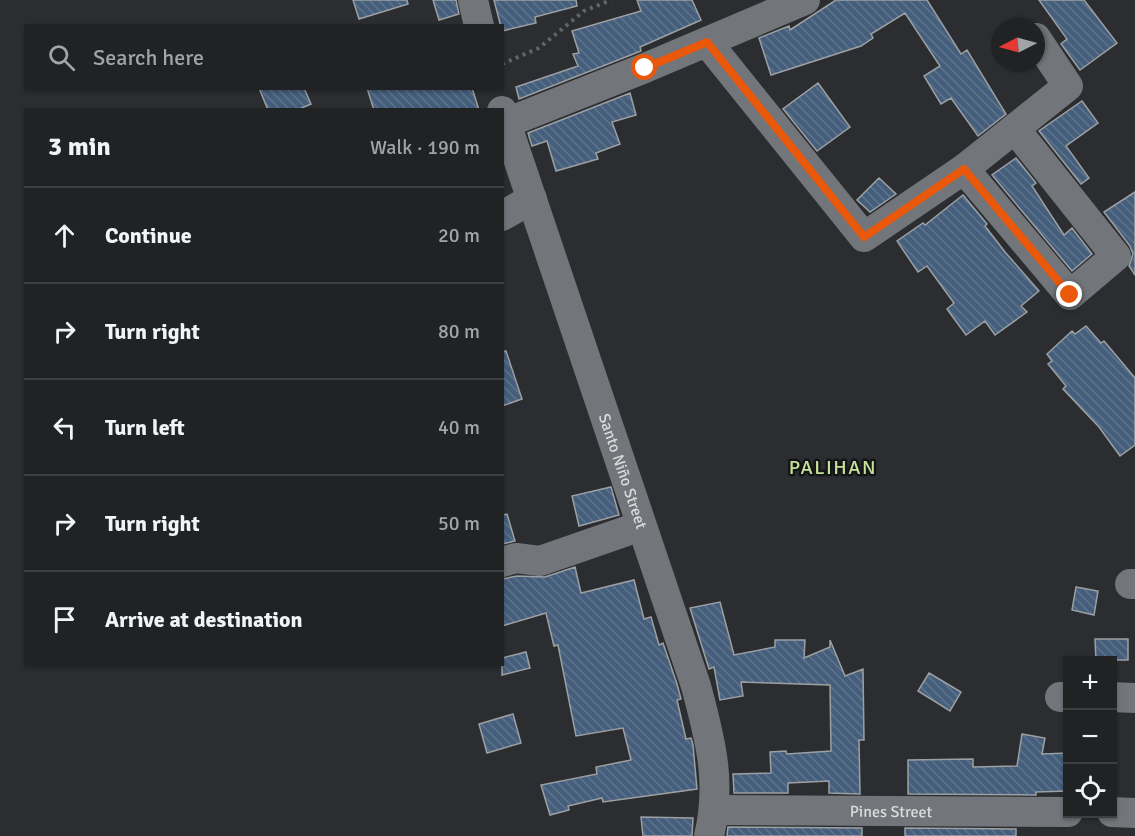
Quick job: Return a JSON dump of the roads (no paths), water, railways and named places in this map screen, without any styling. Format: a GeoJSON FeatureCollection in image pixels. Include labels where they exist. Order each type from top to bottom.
{"type":"FeatureCollection","features":[{"type":"Feature","properties":{"kind":"street"},"geometry":{"type":"LineString","coordinates":[[473,0],[478,24]]}},
{"type":"Feature","properties":{"kind":"street"},"geometry":{"type":"LineString","coordinates":[[504,114],[707,42],[805,0]]}},
{"type":"Feature","properties":{"kind":"street"},"geometry":{"type":"LineString","coordinates":[[707,42],[864,237],[964,169],[1068,86],[1045,52]]}},
{"type":"Feature","properties":{"kind":"street","name":"Santo Niño Street"},"geometry":{"type":"LineString","coordinates":[[496,90],[502,108]]}},
{"type":"Feature","properties":{"kind":"street","name":"Santo Niño Street"},"geometry":{"type":"LineString","coordinates":[[504,114],[696,686],[711,741],[716,772],[712,823]]}},
{"type":"Feature","properties":{"kind":"street"},"geometry":{"type":"LineString","coordinates":[[964,169],[1070,295],[1116,256],[1015,129]]}},
{"type":"Feature","properties":{"kind":"street"},"geometry":{"type":"LineString","coordinates":[[504,215],[532,199]]}},
{"type":"Feature","properties":{"kind":"street"},"geometry":{"type":"LineString","coordinates":[[504,561],[516,558],[540,561],[641,526]]}},
{"type":"Feature","properties":{"kind":"street"},"geometry":{"type":"LineString","coordinates":[[1117,697],[1135,698]]}},
{"type":"Feature","properties":{"kind":"street","name":"Pines Street"},"geometry":{"type":"LineString","coordinates":[[712,823],[1063,812]]}},
{"type":"Feature","properties":{"kind":"street"},"geometry":{"type":"LineString","coordinates":[[1117,813],[1135,813]]}},
{"type":"Feature","properties":{"kind":"district","name":"PALIHAN"},"geometry":{"type":"Point","coordinates":[833,467]}}]}
